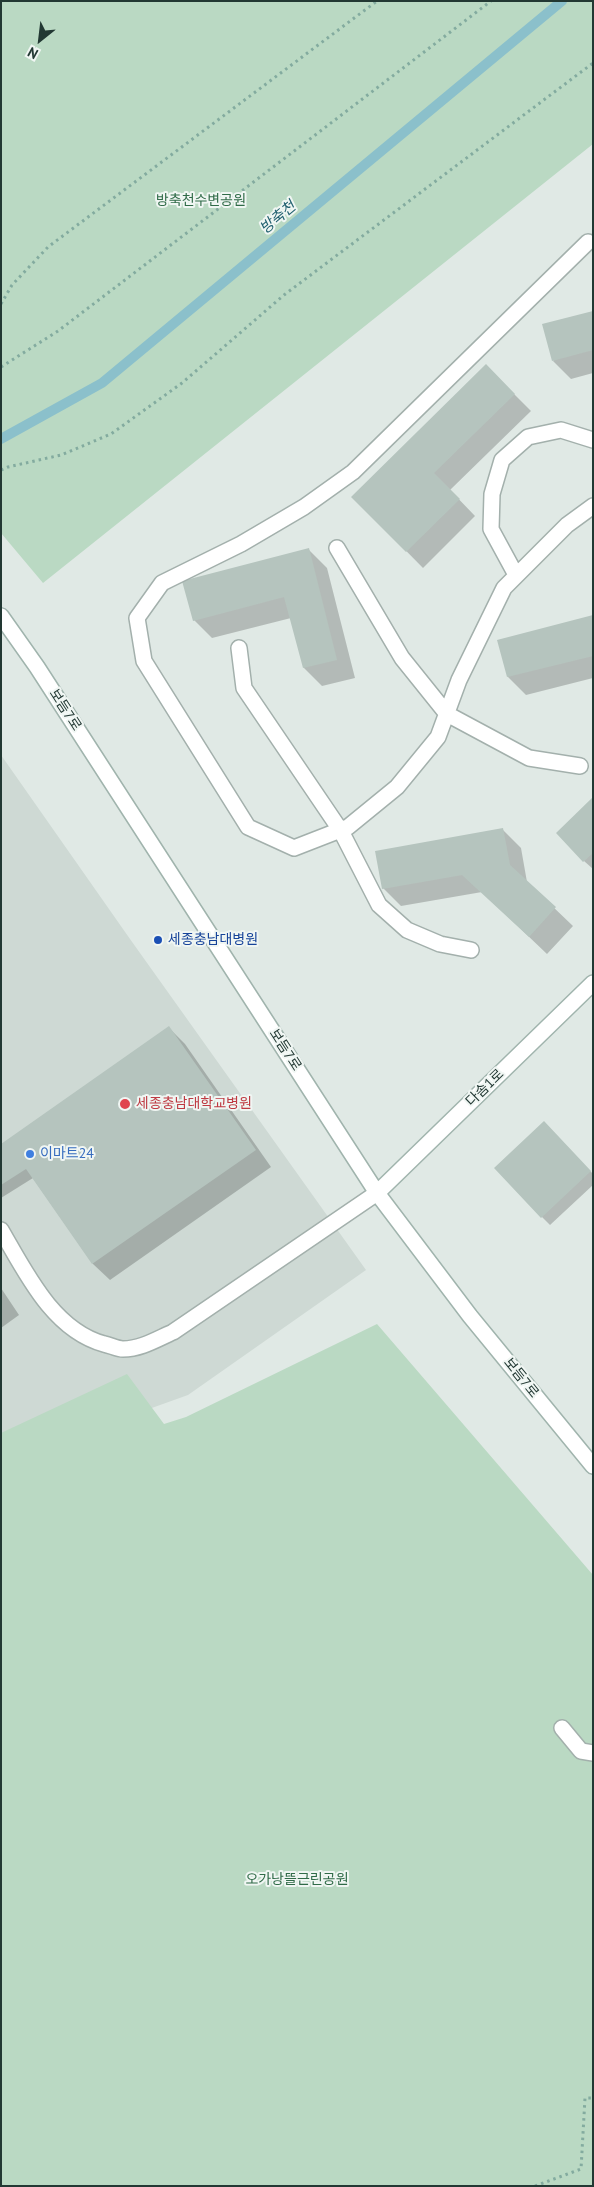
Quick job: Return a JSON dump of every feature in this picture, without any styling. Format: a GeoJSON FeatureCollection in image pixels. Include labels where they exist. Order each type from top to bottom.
{"type":"FeatureCollection","features":[{"type":"Feature","properties":{"kind":"street"},"geometry":{"type":"LineString","coordinates":[[588,242],[352,472],[304,507],[242,544],[162,583],[137,618],[144,661],[248,826],[294,848],[348,827],[397,787],[438,737],[459,680],[504,588],[567,525],[593,506]]}},
{"type":"Feature","properties":{"kind":"street"},"geometry":{"type":"LineString","coordinates":[[516,575],[491,529],[492,494],[502,460],[528,437],[561,430],[593,440]]}},
{"type":"Feature","properties":{"kind":"street"},"geometry":{"type":"LineString","coordinates":[[337,548],[402,658],[447,714],[529,758],[580,766]]}},
{"type":"Feature","properties":{"kind":"street","name":"보듬7로"},"geometry":{"type":"LineString","coordinates":[[1,616],[42,675],[378,1193],[470,1316],[593,1466]]}},
{"type":"Feature","properties":{"kind":"street"},"geometry":{"type":"LineString","coordinates":[[239,648],[244,688],[341,831],[379,905],[407,930],[440,944],[471,950]]}},
{"type":"Feature","properties":{"kind":"street","name":"다솜1로"},"geometry":{"type":"LineString","coordinates":[[1,1230],[25,1272],[52,1310],[63,1320],[89,1340],[122,1349],[143,1346],[173,1332],[378,1193],[593,984]]}},
{"type":"Feature","properties":{"kind":"street"},"geometry":{"type":"LineString","coordinates":[[562,1728],[581,1751],[593,1753]]}},
{"type":"Feature","properties":{"kind":"path"},"geometry":{"type":"LineString","coordinates":[[1,304],[12,285],[48,247],[378,1]]}},
{"type":"Feature","properties":{"kind":"path"},"geometry":{"type":"LineString","coordinates":[[1,367],[58,331],[491,1]]}},
{"type":"Feature","properties":{"kind":"path"},"geometry":{"type":"LineString","coordinates":[[1,470],[8,466],[61,455],[111,434],[182,383],[284,295],[593,63]]}},
{"type":"Feature","properties":{"kind":"path"},"geometry":{"type":"LineString","coordinates":[[535,2186],[581,2168],[585,2098],[593,2098]]}},
{"type":"Feature","properties":{"kind":"shaded area","name":"세종충남대학교병원"},"geometry":{"type":"Polygon","coordinates":[[[1,755],[366,1270],[188,1395],[1,1462],[1,755]]]}},
{"type":"Feature","properties":{"kind":"green space","name":"방축천수변공원"},"geometry":{"type":"Polygon","coordinates":[[[1,1],[593,1],[593,144],[43,583],[1,533],[1,1]]]}},
{"type":"Feature","properties":{"kind":"green space","name":"오가낭뜰근린공원"},"geometry":{"type":"Polygon","coordinates":[[[377,1324],[593,1575],[593,2186],[1,2186],[1,1433],[127,1374],[164,1424],[186,1417],[377,1324]]]}},
{"type":"Feature","properties":{"kind":"building"},"geometry":{"type":"Polygon","coordinates":[[[593,311],[593,350],[552,361],[542,324],[593,311]]]}},
{"type":"Feature","properties":{"kind":"building"},"geometry":{"type":"Polygon","coordinates":[[[486,364],[515,394],[434,473],[460,499],[406,552],[351,497],[486,364]]]}},
{"type":"Feature","properties":{"kind":"building"},"geometry":{"type":"Polygon","coordinates":[[[309,548],[337,660],[303,668],[284,597],[193,621],[182,581],[309,548]]]}},
{"type":"Feature","properties":{"kind":"building"},"geometry":{"type":"Polygon","coordinates":[[[593,615],[593,656],[507,677],[497,640],[593,615]]]}},
{"type":"Feature","properties":{"kind":"building"},"geometry":{"type":"Polygon","coordinates":[[[593,797],[593,853],[583,862],[556,833],[593,797]]]}},
{"type":"Feature","properties":{"kind":"building"},"geometry":{"type":"Polygon","coordinates":[[[503,828],[510,865],[556,907],[529,937],[462,875],[382,889],[375,851],[503,828]]]}},
{"type":"Feature","properties":{"kind":"building"},"geometry":{"type":"Polygon","coordinates":[[[169,1026],[256,1150],[92,1264],[26,1169],[1,1185],[1,1144],[169,1026]]]}},
{"type":"Feature","properties":{"kind":"building"},"geometry":{"type":"Polygon","coordinates":[[[544,1121],[591,1171],[541,1218],[494,1168],[544,1121]]]}},
{"type":"Feature","properties":{"kind":"waterway","name":"방축천"},"geometry":{"type":"LineString","coordinates":[[1,439],[102,383],[562,1]]}},
{"type":"Feature","properties":{"kind":"place","name":"세종충남대병원"},"geometry":{"type":"Point","coordinates":[158,940]}},
{"type":"Feature","properties":{"kind":"place","name":"세종충남대학교병원"},"geometry":{"type":"Point","coordinates":[125,1104]}},
{"type":"Feature","properties":{"kind":"place","name":"이마트24"},"geometry":{"type":"Point","coordinates":[30,1154]}}]}
